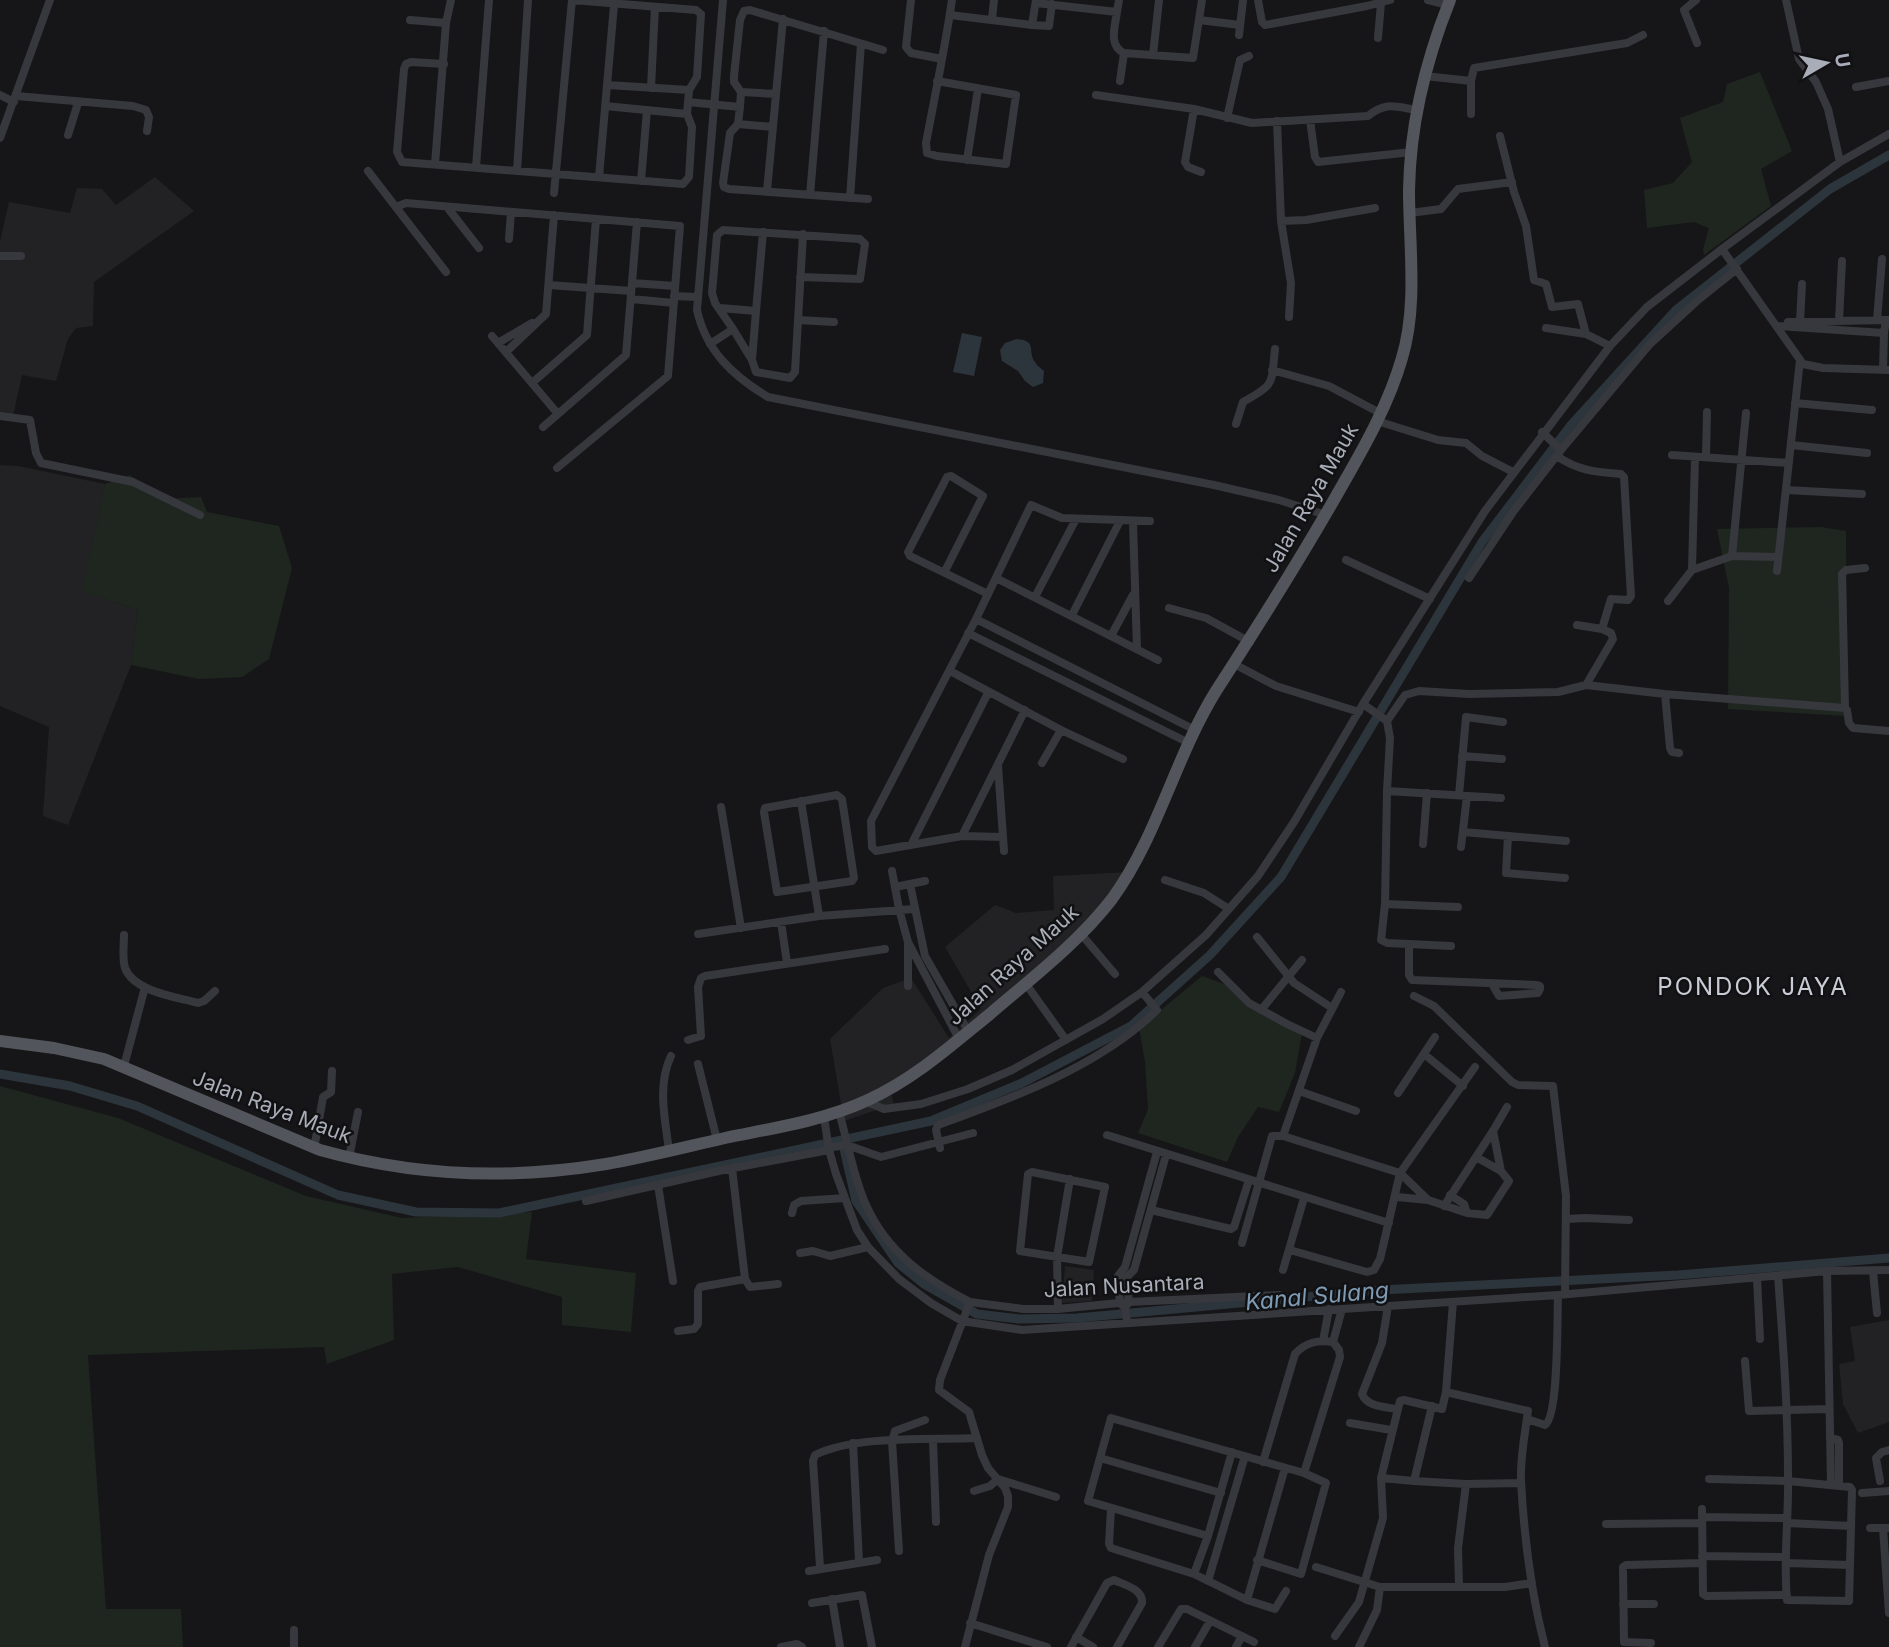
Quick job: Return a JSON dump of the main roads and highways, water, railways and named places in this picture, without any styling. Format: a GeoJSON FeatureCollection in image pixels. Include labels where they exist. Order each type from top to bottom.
{"type":"FeatureCollection","features":[{"type":"Feature","properties":{"kind":"main road","name":"Jalan Raya Mauk"},"geometry":{"type":"LineString","coordinates":[[0,1041],[76,1052],[124,1066],[314,1149],[349,1158],[442,1173],[499,1174],[565,1170],[610,1163],[840,1117],[901,1082],[1026,984],[1081,934],[1110,902],[1136,863],[1204,712],[1250,642],[1326,515],[1379,417],[1397,373],[1407,338],[1412,152],[1417,110],[1449,2]]}},
{"type":"Feature","properties":{"kind":"waterway"},"geometry":{"type":"LineString","coordinates":[[0,1074],[70,1086],[137,1106],[338,1195],[416,1212],[499,1213],[931,1121],[1022,1083],[1131,1026],[1210,955],[1281,877],[1482,542],[1571,425],[1676,310],[1830,189],[1889,155]]}},
{"type":"Feature","properties":{"kind":"waterway","name":"Kanal Sulang"},"geometry":{"type":"LineString","coordinates":[[842,1140],[856,1201],[898,1263],[924,1284],[977,1314],[1019,1319],[1077,1318],[1380,1290],[1678,1275],[1889,1258]]}},
{"type":"Feature","properties":{"kind":"district","name":"PONDOK JAYA"},"geometry":{"type":"Point","coordinates":[1753,987]}}]}
